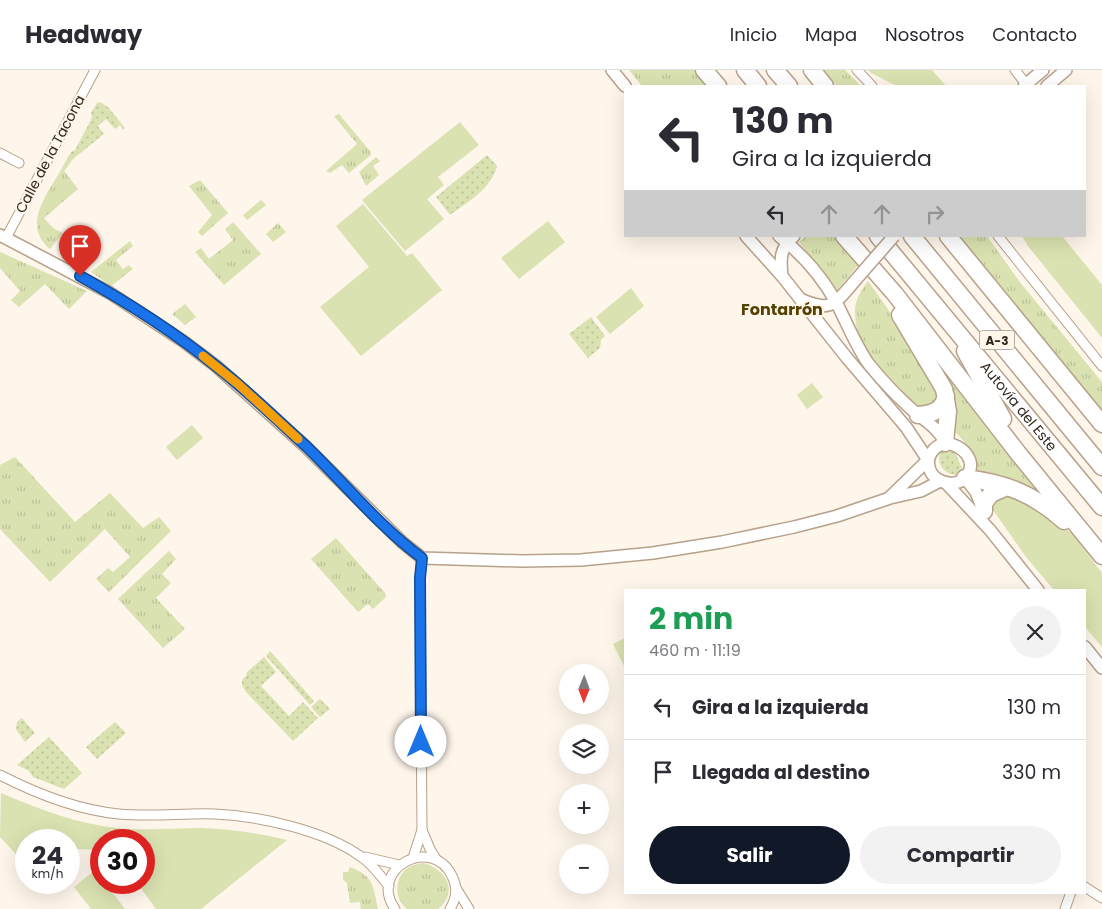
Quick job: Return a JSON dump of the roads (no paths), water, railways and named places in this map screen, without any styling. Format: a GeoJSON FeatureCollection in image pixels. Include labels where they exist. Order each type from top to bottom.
{"type":"FeatureCollection","features":[{"type":"Feature","properties":{"kind":"highway"},"geometry":{"type":"LineString","coordinates":[[704,70],[717,85]]}},
{"type":"Feature","properties":{"kind":"highway"},"geometry":{"type":"LineString","coordinates":[[745,70],[757,85]]}},
{"type":"Feature","properties":{"kind":"highway"},"geometry":{"type":"LineString","coordinates":[[775,70],[787,85]]}},
{"type":"Feature","properties":{"kind":"highway"},"geometry":{"type":"LineString","coordinates":[[812,70],[824,85]]}},
{"type":"Feature","properties":{"kind":"highway"},"geometry":{"type":"LineString","coordinates":[[845,237],[885,291],[941,381],[948,411],[945,443]]}},
{"type":"Feature","properties":{"kind":"highway"},"geometry":{"type":"LineString","coordinates":[[845,237],[895,294],[1018,453],[1098,551]]}},
{"type":"Feature","properties":{"kind":"highway","name":"Autovía del Este"},"geometry":{"type":"LineString","coordinates":[[879,237],[1102,507]]}},
{"type":"Feature","properties":{"kind":"highway","name":"Autovía del Este"},"geometry":{"type":"LineString","coordinates":[[913,237],[1102,467]]}},
{"type":"Feature","properties":{"kind":"highway"},"geometry":{"type":"LineString","coordinates":[[949,237],[1102,424]]}},
{"type":"Feature","properties":{"kind":"highway"},"geometry":{"type":"LineString","coordinates":[[952,324],[994,405],[1053,496]]}},
{"type":"Feature","properties":{"kind":"highway"},"geometry":{"type":"LineString","coordinates":[[918,415],[935,412],[941,407],[946,396]]}},
{"type":"Feature","properties":{"kind":"highway"},"geometry":{"type":"LineString","coordinates":[[965,478],[983,480],[1023,492],[1041,502],[1098,551]]}},
{"type":"Feature","properties":{"kind":"highway"},"geometry":{"type":"LineString","coordinates":[[984,511],[984,502],[992,494],[1007,487]]}},
{"type":"Feature","properties":{"kind":"street","name":"Calle de la Tacona"},"geometry":{"type":"LineString","coordinates":[[3,236],[95,70]]}},
{"type":"Feature","properties":{"kind":"street"},"geometry":{"type":"LineString","coordinates":[[612,70],[624,85]]}},
{"type":"Feature","properties":{"kind":"street"},"geometry":{"type":"LineString","coordinates":[[857,70],[871,85]]}},
{"type":"Feature","properties":{"kind":"street"},"geometry":{"type":"LineString","coordinates":[[1021,79],[1044,70]]}},
{"type":"Feature","properties":{"kind":"street"},"geometry":{"type":"LineString","coordinates":[[1048,85],[1066,70]]}},
{"type":"Feature","properties":{"kind":"street"},"geometry":{"type":"LineString","coordinates":[[864,78],[876,85]]}},
{"type":"Feature","properties":{"kind":"street"},"geometry":{"type":"LineString","coordinates":[[0,153],[19,163]]}},
{"type":"Feature","properties":{"kind":"street"},"geometry":{"type":"LineString","coordinates":[[3,236],[110,293],[184,341],[216,366],[305,446],[402,542],[422,558],[522,561],[564,560],[652,553],[722,542],[794,528],[890,498],[921,491],[943,482],[960,482],[965,478],[970,464],[969,457],[959,446],[945,443],[939,445],[934,449],[928,460],[890,498]]}},
{"type":"Feature","properties":{"kind":"street"},"geometry":{"type":"LineString","coordinates":[[747,237],[782,276],[847,358],[906,427],[928,460],[932,474],[943,482],[990,530],[1037,589]]}},
{"type":"Feature","properties":{"kind":"street"},"geometry":{"type":"LineString","coordinates":[[800,298],[814,305],[824,306],[836,302],[893,237]]}},
{"type":"Feature","properties":{"kind":"street"},"geometry":{"type":"LineString","coordinates":[[999,237],[1102,366]]}},
{"type":"Feature","properties":{"kind":"street"},"geometry":{"type":"LineString","coordinates":[[1006,237],[1017,261]]}},
{"type":"Feature","properties":{"kind":"street"},"geometry":{"type":"LineString","coordinates":[[782,276],[781,253],[787,238],[819,275],[836,302],[868,363],[918,415],[938,430],[945,443]]}},
{"type":"Feature","properties":{"kind":"street"},"geometry":{"type":"LineString","coordinates":[[847,326],[846,300],[853,283]]}},
{"type":"Feature","properties":{"kind":"street"},"geometry":{"type":"LineString","coordinates":[[965,478],[976,492],[990,530]]}},
{"type":"Feature","properties":{"kind":"street"},"geometry":{"type":"LineString","coordinates":[[413,858],[422,830],[420,578],[422,558]]}},
{"type":"Feature","properties":{"kind":"street"},"geometry":{"type":"LineString","coordinates":[[1086,648],[1102,668]]}},
{"type":"Feature","properties":{"kind":"street"},"geometry":{"type":"LineString","coordinates":[[0,775],[41,795],[97,810],[150,815],[214,814],[273,822],[331,841],[362,857],[399,866]]}},
{"type":"Feature","properties":{"kind":"street"},"geometry":{"type":"LineString","coordinates":[[422,830],[436,859],[450,870],[455,881],[455,898],[450,909]]}},
{"type":"Feature","properties":{"kind":"street"},"geometry":{"type":"LineString","coordinates":[[362,857],[373,867],[388,886],[395,909]]}},
{"type":"Feature","properties":{"kind":"street"},"geometry":{"type":"LineString","coordinates":[[388,886],[393,871],[413,858],[436,859]]}},
{"type":"Feature","properties":{"kind":"street"},"geometry":{"type":"LineString","coordinates":[[456,888],[469,909]]}},
{"type":"Feature","properties":{"kind":"street"},"geometry":{"type":"LineString","coordinates":[[1086,888],[1102,898]]}},
{"type":"Feature","properties":{"kind":"street"},"geometry":{"type":"LineString","coordinates":[[1064,909],[1070,894]]}},
{"type":"Feature","properties":{"kind":"district","name":"Fontarrón"},"geometry":{"type":"Point","coordinates":[782,309]}}]}
